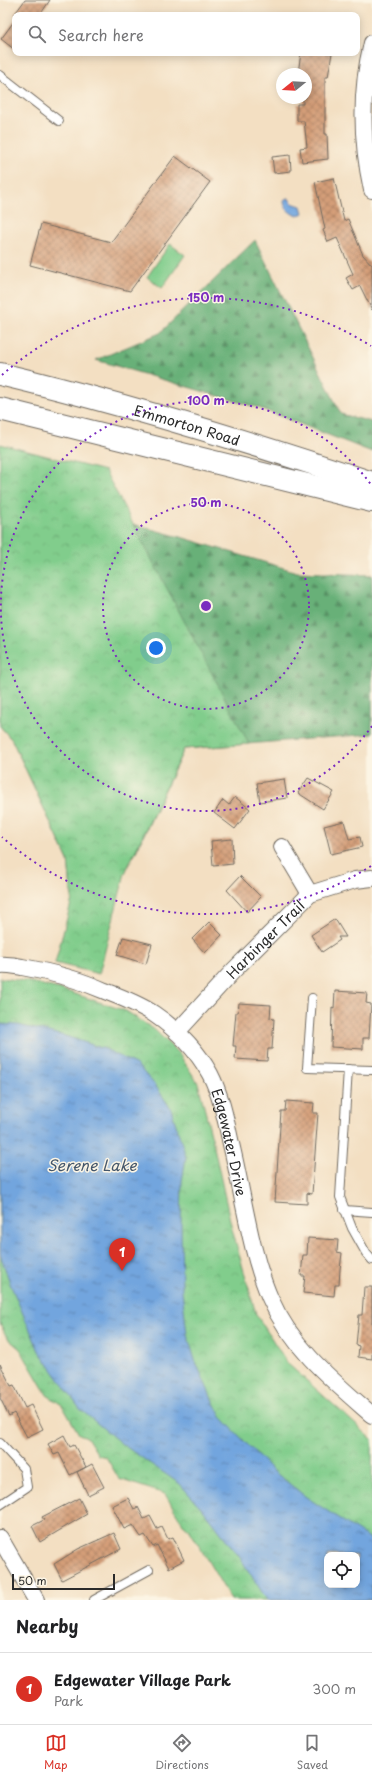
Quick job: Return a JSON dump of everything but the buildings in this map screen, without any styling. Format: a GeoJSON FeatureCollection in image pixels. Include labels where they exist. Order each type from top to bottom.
{"type":"FeatureCollection","features":[{"type":"Feature","properties":{"kind":"main road","name":"Emmorton Road"},"geometry":{"type":"LineString","coordinates":[[0,374],[74,392],[220,434],[372,483]]}},
{"type":"Feature","properties":{"kind":"main road","name":"Emmorton Road"},"geometry":{"type":"LineString","coordinates":[[0,409],[372,501]]}},
{"type":"Feature","properties":{"kind":"street"},"geometry":{"type":"LineString","coordinates":[[372,43],[367,64],[363,96],[363,126],[365,156],[372,190]]}},
{"type":"Feature","properties":{"kind":"street"},"geometry":{"type":"LineString","coordinates":[[282,847],[310,894]]}},
{"type":"Feature","properties":{"kind":"street","name":"Harbinger Trail"},"geometry":{"type":"LineString","coordinates":[[177,1032],[233,971],[310,894],[355,880],[372,878]]}},
{"type":"Feature","properties":{"kind":"street","name":"Edgewater Drive"},"geometry":{"type":"LineString","coordinates":[[0,965],[45,971],[82,981],[153,1013],[177,1032],[196,1053],[210,1074],[218,1092],[229,1132],[260,1270],[271,1299],[290,1333],[303,1351],[328,1376],[372,1415]]}},
{"type":"Feature","properties":{"kind":"street"},"geometry":{"type":"LineString","coordinates":[[0,1538],[36,1600]]}},
{"type":"Feature","properties":{"kind":"lane"},"geometry":{"type":"LineString","coordinates":[[0,75],[59,121]]}},
{"type":"Feature","properties":{"kind":"lane"},"geometry":{"type":"LineString","coordinates":[[312,998],[307,1068],[372,1070]]}},
{"type":"Feature","properties":{"kind":"lane"},"geometry":{"type":"LineString","coordinates":[[348,1069],[340,1196],[352,1228],[366,1253],[372,1260]]}},
{"type":"Feature","properties":{"kind":"lane"},"geometry":{"type":"LineString","coordinates":[[344,1210],[372,1212]]}},
{"type":"Feature","properties":{"kind":"lane"},"geometry":{"type":"LineString","coordinates":[[0,1443],[24,1469],[28,1486],[0,1505]]}},
{"type":"Feature","properties":{"kind":"lane"},"geometry":{"type":"LineString","coordinates":[[94,1600],[149,1570]]}},
{"type":"Feature","properties":{"kind":"green space"},"geometry":{"type":"Polygon","coordinates":[[[255,240],[341,414],[372,422],[372,452],[259,408],[96,360],[160,333],[255,240]]]}},
{"type":"Feature","properties":{"kind":"green space"},"geometry":{"type":"Polygon","coordinates":[[[170,244],[185,255],[162,288],[147,277],[170,244]]]}},
{"type":"Feature","properties":{"kind":"green space"},"geometry":{"type":"Polygon","coordinates":[[[0,444],[105,471],[249,744],[184,749],[125,873],[99,974],[55,963],[72,899],[68,860],[12,740],[0,726],[0,444]]]}},
{"type":"Feature","properties":{"kind":"green space"},"geometry":{"type":"Polygon","coordinates":[[[0,488],[184,538],[297,572],[372,575],[372,734],[184,749],[134,856],[72,899],[68,860],[12,740],[0,726],[0,488]]]}},
{"type":"Feature","properties":{"kind":"green space","name":"Serene Lake"},"geometry":{"type":"Polygon","coordinates":[[[0,978],[25,981],[60,989],[126,1011],[155,1030],[179,1054],[198,1083],[232,1229],[256,1314],[288,1364],[372,1439],[372,1600],[231,1600],[189,1529],[183,1524],[165,1494],[119,1479],[106,1457],[98,1455],[87,1437],[79,1434],[62,1405],[47,1395],[20,1349],[7,1338],[0,1323],[0,978]]]}},
{"type":"Feature","properties":{"kind":"water"},"geometry":{"type":"Polygon","coordinates":[[[288,197],[292,203],[301,206],[303,213],[298,216],[288,211],[284,201],[288,197]]]}},
{"type":"Feature","properties":{"kind":"water","name":"Serene Lake"},"geometry":{"type":"Polygon","coordinates":[[[0,1024],[18,1025],[65,1036],[105,1049],[137,1065],[155,1085],[171,1109],[186,1157],[182,1181],[182,1291],[187,1334],[195,1360],[221,1417],[272,1470],[306,1497],[372,1540],[372,1600],[267,1600],[239,1556],[204,1511],[180,1484],[122,1444],[80,1409],[39,1351],[11,1286],[0,1254],[0,1024]]]}},
{"type":"Feature","properties":{"kind":"place","name":"Edgewater Village Park"},"geometry":{"type":"Point","coordinates":[122,1271]}}]}
